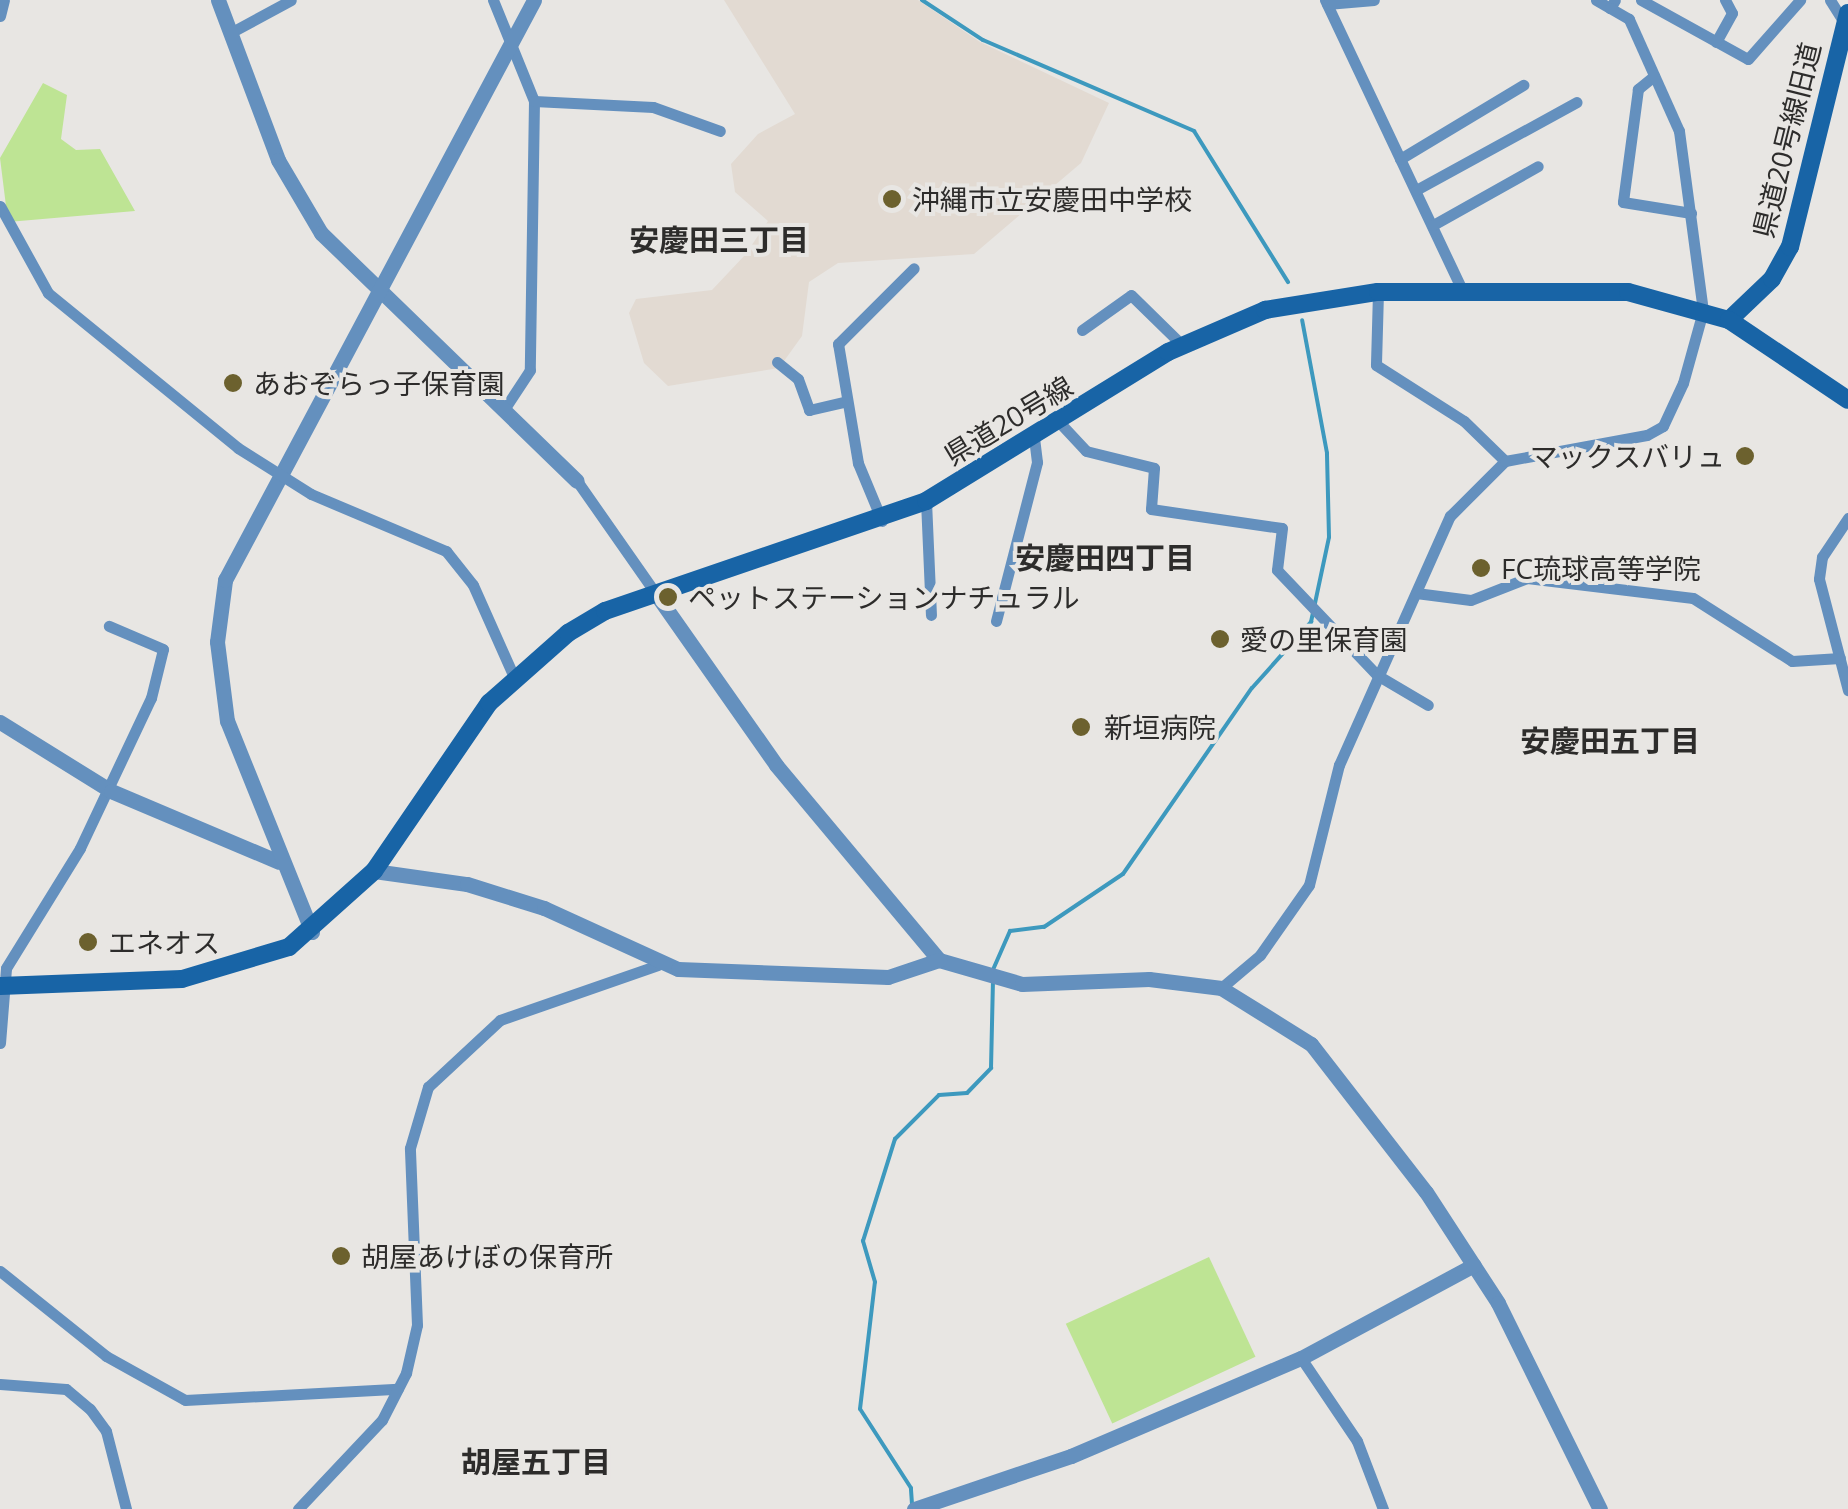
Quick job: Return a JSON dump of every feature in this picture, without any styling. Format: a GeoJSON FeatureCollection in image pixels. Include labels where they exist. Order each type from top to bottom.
{"type":"FeatureCollection","features":[{"type":"Feature","properties":{"kind":"main road","name":"県道20号線旧道"},"geometry":{"type":"LineString","coordinates":[[1729,320],[1772,280],[1790,247],[1846,17]]}},
{"type":"Feature","properties":{"kind":"main road","name":"県道20号線"},"geometry":{"type":"LineString","coordinates":[[2,986],[182,979],[268,956],[312,932],[374,871],[514,675],[587,621],[656,594],[882,521],[926,501],[1060,423],[1182,345],[1304,299],[1462,290],[1628,292],[1729,320],[1848,400]]}},
{"type":"Feature","properties":{"kind":"street"},"geometry":{"type":"LineString","coordinates":[[0,16],[4,0]]}},
{"type":"Feature","properties":{"kind":"street"},"geometry":{"type":"LineString","coordinates":[[218,0],[298,200],[373,292],[507,406],[577,481],[776,765],[939,960],[983,979],[1002,982],[1149,979],[1221,988],[1310,1044],[1474,1266],[1600,1509]]}},
{"type":"Feature","properties":{"kind":"street"},"geometry":{"type":"LineString","coordinates":[[230,33],[291,0]]}},
{"type":"Feature","properties":{"kind":"street"},"geometry":{"type":"LineString","coordinates":[[493,0],[534,101],[530,370],[507,406]]}},
{"type":"Feature","properties":{"kind":"street"},"geometry":{"type":"LineString","coordinates":[[312,932],[280,862],[227,721],[219,611],[251,520],[534,0]]}},
{"type":"Feature","properties":{"kind":"street"},"geometry":{"type":"LineString","coordinates":[[1374,0],[1326,2],[1462,290]]}},
{"type":"Feature","properties":{"kind":"street"},"geometry":{"type":"LineString","coordinates":[[1221,988],[1296,910],[1377,675],[1450,516],[1505,460],[1610,445],[1663,426],[1703,311],[1679,131],[1629,19],[1613,4],[1596,0]]}},
{"type":"Feature","properties":{"kind":"street"},"geometry":{"type":"LineString","coordinates":[[1641,0],[1748,59],[1800,0]]}},
{"type":"Feature","properties":{"kind":"street"},"geometry":{"type":"LineString","coordinates":[[1716,42],[1732,13],[1725,0]]}},
{"type":"Feature","properties":{"kind":"street"},"geometry":{"type":"LineString","coordinates":[[1830,0],[1846,17]]}},
{"type":"Feature","properties":{"kind":"street"},"geometry":{"type":"LineString","coordinates":[[1654,76],[1638,89],[1622,202],[1690,213]]}},
{"type":"Feature","properties":{"kind":"street"},"geometry":{"type":"LineString","coordinates":[[1400,158],[1523,84]]}},
{"type":"Feature","properties":{"kind":"street"},"geometry":{"type":"LineString","coordinates":[[534,101],[653,106],[720,132]]}},
{"type":"Feature","properties":{"kind":"street"},"geometry":{"type":"LineString","coordinates":[[1416,190],[1577,102]]}},
{"type":"Feature","properties":{"kind":"street"},"geometry":{"type":"LineString","coordinates":[[1433,226],[1538,166]]}},
{"type":"Feature","properties":{"kind":"street"},"geometry":{"type":"LineString","coordinates":[[0,206],[48,294],[238,448],[311,494],[446,551],[473,585],[514,675]]}},
{"type":"Feature","properties":{"kind":"street"},"geometry":{"type":"LineString","coordinates":[[882,521],[846,402],[838,344],[914,268]]}},
{"type":"Feature","properties":{"kind":"street"},"geometry":{"type":"LineString","coordinates":[[1378,292],[1376,364],[1464,420],[1505,460]]}},
{"type":"Feature","properties":{"kind":"street"},"geometry":{"type":"LineString","coordinates":[[1082,330],[1131,294],[1182,345]]}},
{"type":"Feature","properties":{"kind":"street"},"geometry":{"type":"LineString","coordinates":[[778,362],[798,380],[809,410],[846,402]]}},
{"type":"Feature","properties":{"kind":"street"},"geometry":{"type":"LineString","coordinates":[[1060,423],[1086,451],[1154,468],[1151,510],[1282,528],[1277,570],[1377,675],[1428,705]]}},
{"type":"Feature","properties":{"kind":"street"},"geometry":{"type":"LineString","coordinates":[[996,622],[1037,462],[1034,438]]}},
{"type":"Feature","properties":{"kind":"street"},"geometry":{"type":"LineString","coordinates":[[926,501],[931,614]]}},
{"type":"Feature","properties":{"kind":"street"},"geometry":{"type":"LineString","coordinates":[[1848,518],[1822,556],[1820,579],[1848,690]]}},
{"type":"Feature","properties":{"kind":"street"},"geometry":{"type":"LineString","coordinates":[[1416,594],[1471,600],[1527,578],[1694,598],[1792,661],[1843,663]]}},
{"type":"Feature","properties":{"kind":"street"},"geometry":{"type":"LineString","coordinates":[[0,1043],[2,986],[111,792],[163,649],[108,626]]}},
{"type":"Feature","properties":{"kind":"street"},"geometry":{"type":"LineString","coordinates":[[0,722],[111,792],[280,862]]}},
{"type":"Feature","properties":{"kind":"street"},"geometry":{"type":"LineString","coordinates":[[374,871],[466,884],[544,908],[658,965]]}},
{"type":"Feature","properties":{"kind":"street"},"geometry":{"type":"LineString","coordinates":[[298,1509],[382,1420],[398,1389],[417,1325],[410,1148],[428,1087],[500,1020],[658,965],[888,976],[939,960]]}},
{"type":"Feature","properties":{"kind":"street"},"geometry":{"type":"LineString","coordinates":[[918,1508],[1071,1456],[1301,1358],[1474,1266]]}},
{"type":"Feature","properties":{"kind":"street"},"geometry":{"type":"LineString","coordinates":[[0,1271],[106,1356],[185,1400],[398,1389]]}},
{"type":"Feature","properties":{"kind":"street"},"geometry":{"type":"LineString","coordinates":[[1301,1358],[1357,1441],[1382,1509]]}},
{"type":"Feature","properties":{"kind":"street"},"geometry":{"type":"LineString","coordinates":[[0,1384],[50,1385],[90,1409],[106,1431],[126,1509]]}},
{"type":"Feature","properties":{"kind":"shaded area","name":"沖縄市立安慶田中学校"},"geometry":{"type":"Polygon","coordinates":[[[724,0],[918,0],[980,42],[1109,103],[1081,163],[974,254],[838,263],[809,282],[802,336],[779,368],[668,386],[644,363],[629,313],[636,299],[712,290],[745,255],[768,221],[735,192],[731,164],[758,134],[795,114],[724,0]]]}},
{"type":"Feature","properties":{"kind":"green space"},"geometry":{"type":"Polygon","coordinates":[[[43,83],[67,95],[61,139],[76,150],[100,149],[135,211],[8,222],[0,158],[43,83]]]}},
{"type":"Feature","properties":{"kind":"green space"},"geometry":{"type":"Polygon","coordinates":[[[1209,1257],[1255,1357],[1112,1423],[1066,1324],[1209,1257]]]}},
{"type":"Feature","properties":{"kind":"waterway"},"geometry":{"type":"LineString","coordinates":[[922,0],[983,40],[1194,131],[1288,282]]}},
{"type":"Feature","properties":{"kind":"waterway"},"geometry":{"type":"LineString","coordinates":[[992,972],[1010,931],[1044,927],[1123,874],[1252,688],[1311,622],[1329,537],[1327,453],[1302,320]]}},
{"type":"Feature","properties":{"kind":"waterway"},"geometry":{"type":"LineString","coordinates":[[912,1504],[911,1488],[860,1409],[875,1282],[863,1241],[895,1139],[939,1095],[967,1093],[991,1068],[993,981]]}},
{"type":"Feature","properties":{"kind":"place","name":"沖縄市立安慶田中学校"},"geometry":{"type":"Point","coordinates":[892,199]}},
{"type":"Feature","properties":{"kind":"place","name":"あおぞらっ子保育園"},"geometry":{"type":"Point","coordinates":[233,383]}},
{"type":"Feature","properties":{"kind":"place","name":"マックスバリュ"},"geometry":{"type":"Point","coordinates":[1745,456]}},
{"type":"Feature","properties":{"kind":"place","name":"FC琉球高等学院"},"geometry":{"type":"Point","coordinates":[1481,568]}},
{"type":"Feature","properties":{"kind":"place","name":"ペットステーションナチュラル"},"geometry":{"type":"Point","coordinates":[668,597]}},
{"type":"Feature","properties":{"kind":"place","name":"愛の里保育園"},"geometry":{"type":"Point","coordinates":[1220,639]}},
{"type":"Feature","properties":{"kind":"place","name":"新垣病院"},"geometry":{"type":"Point","coordinates":[1081,727]}},
{"type":"Feature","properties":{"kind":"place","name":"エネオス"},"geometry":{"type":"Point","coordinates":[88,942]}},
{"type":"Feature","properties":{"kind":"place","name":"胡屋あけぼの保育所"},"geometry":{"type":"Point","coordinates":[341,1256]}},
{"type":"Feature","properties":{"kind":"district","name":"安慶田三丁目"},"geometry":{"type":"Point","coordinates":[719,240]}},
{"type":"Feature","properties":{"kind":"district","name":"安慶田四丁目"},"geometry":{"type":"Point","coordinates":[1105,558]}},
{"type":"Feature","properties":{"kind":"district","name":"安慶田五丁目"},"geometry":{"type":"Point","coordinates":[1610,741]}},
{"type":"Feature","properties":{"kind":"district","name":"胡屋五丁目"},"geometry":{"type":"Point","coordinates":[536,1462]}}]}
